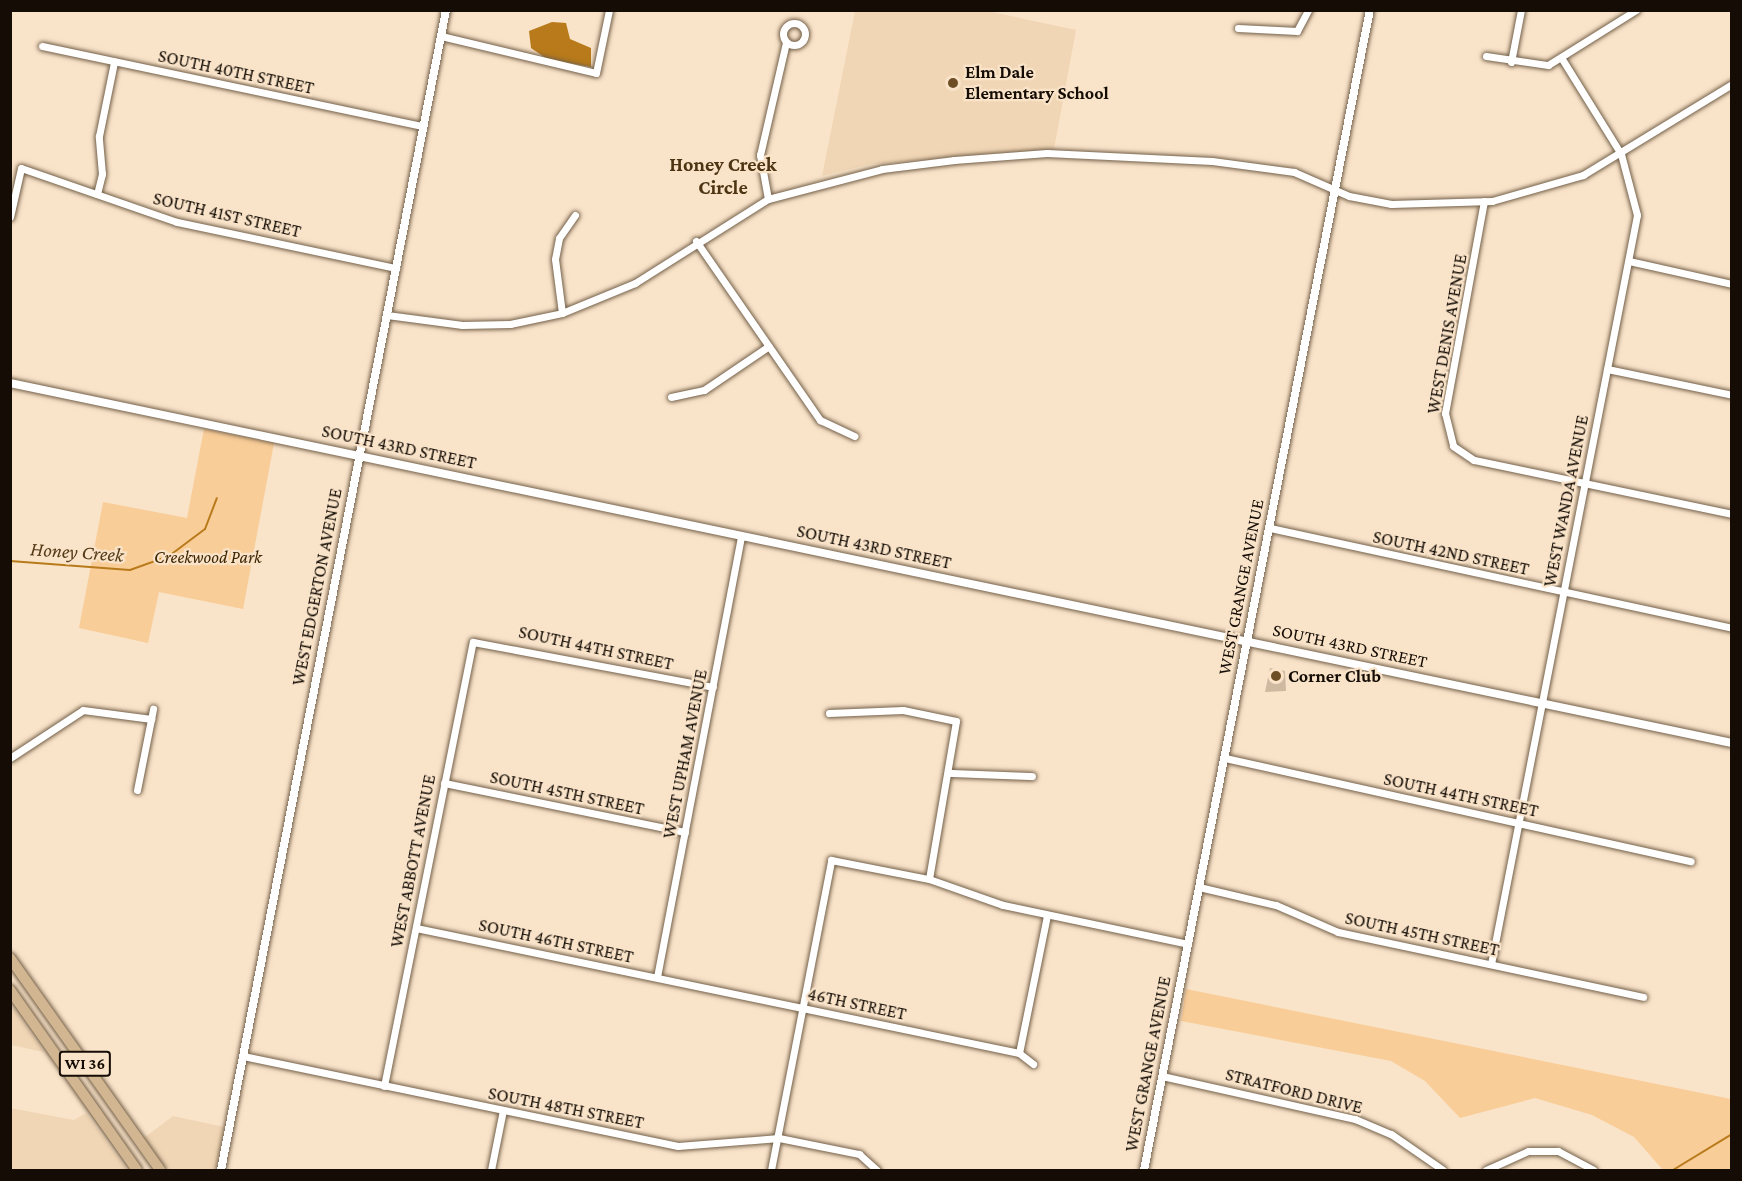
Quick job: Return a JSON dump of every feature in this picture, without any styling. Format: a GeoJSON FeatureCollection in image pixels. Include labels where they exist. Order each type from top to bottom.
{"type":"FeatureCollection","features":[{"type":"Feature","properties":{"kind":"main road","name":"WI 36"},"geometry":{"type":"LineString","coordinates":[[10,958],[160,1170]]}},
{"type":"Feature","properties":{"kind":"main road","name":"WI 36"},"geometry":{"type":"LineString","coordinates":[[10,990],[136,1170]]}},
{"type":"Feature","properties":{"kind":"main road"},"geometry":{"type":"LineString","coordinates":[[50,1046],[65,1035]]}},
{"type":"Feature","properties":{"kind":"street","name":"WEST EDGERTON AVENUE"},"geometry":{"type":"LineString","coordinates":[[221,1170],[446,10]]}},
{"type":"Feature","properties":{"kind":"street"},"geometry":{"type":"LineString","coordinates":[[441,36],[579,73],[596,73],[609,10]]}},
{"type":"Feature","properties":{"kind":"street"},"geometry":{"type":"LineString","coordinates":[[1238,28],[1297,31],[1308,10]]}},
{"type":"Feature","properties":{"kind":"street","name":"WEST GRANGE AVENUE"},"geometry":{"type":"LineString","coordinates":[[1144,1170],[1370,10]]}},
{"type":"Feature","properties":{"kind":"street"},"geometry":{"type":"LineString","coordinates":[[1510,62],[1521,10]]}},
{"type":"Feature","properties":{"kind":"street"},"geometry":{"type":"LineString","coordinates":[[1486,56],[1537,66],[1562,58],[1636,10]]}},
{"type":"Feature","properties":{"kind":"street"},"geometry":{"type":"LineString","coordinates":[[768,199],[760,155],[786,42]]}},
{"type":"Feature","properties":{"kind":"street","name":"SOUTH 40TH STREET"},"geometry":{"type":"LineString","coordinates":[[42,46],[423,126]]}},
{"type":"Feature","properties":{"kind":"street","name":"WEST WANDA AVENUE"},"geometry":{"type":"LineString","coordinates":[[1491,964],[1629,261],[1636,215],[1620,154],[1562,58]]}},
{"type":"Feature","properties":{"kind":"street"},"geometry":{"type":"LineString","coordinates":[[97,194],[101,127],[114,62]]}},
{"type":"Feature","properties":{"kind":"street"},"geometry":{"type":"LineString","coordinates":[[387,315],[462,326],[510,324],[562,312],[635,283],[696,241],[768,199],[882,169],[1047,153],[1212,161],[1294,172],[1336,189],[1390,204],[1484,201],[1549,189],[1620,154],[1731,84]]}},
{"type":"Feature","properties":{"kind":"street","name":"SOUTH 41ST STREET"},"geometry":{"type":"LineString","coordinates":[[10,217],[21,168],[177,222],[396,268]]}},
{"type":"Feature","properties":{"kind":"street","name":"WEST DENIS AVENUE"},"geometry":{"type":"LineString","coordinates":[[1484,201],[1445,413],[1453,446],[1474,460],[1585,483]]}},
{"type":"Feature","properties":{"kind":"street"},"geometry":{"type":"LineString","coordinates":[[562,312],[555,259],[559,238],[575,215]]}},
{"type":"Feature","properties":{"kind":"street"},"geometry":{"type":"LineString","coordinates":[[696,241],[820,420],[855,436]]}},
{"type":"Feature","properties":{"kind":"street"},"geometry":{"type":"LineString","coordinates":[[1629,261],[1731,281]]}},
{"type":"Feature","properties":{"kind":"street"},"geometry":{"type":"LineString","coordinates":[[671,397],[704,390],[770,346]]}},
{"type":"Feature","properties":{"kind":"street"},"geometry":{"type":"LineString","coordinates":[[1607,369],[1731,395]]}},
{"type":"Feature","properties":{"kind":"street","name":"SOUTH 43RD STREET"},"geometry":{"type":"LineString","coordinates":[[10,383],[1731,743]]}},
{"type":"Feature","properties":{"kind":"street"},"geometry":{"type":"LineString","coordinates":[[1585,483],[1731,514]]}},
{"type":"Feature","properties":{"kind":"street","name":"SOUTH 42ND STREET"},"geometry":{"type":"LineString","coordinates":[[1270,528],[1731,628]]}},
{"type":"Feature","properties":{"kind":"street","name":"WEST UPHAM AVENUE"},"geometry":{"type":"LineString","coordinates":[[657,977],[741,536]]}},
{"type":"Feature","properties":{"kind":"street","name":"SOUTH 44TH STREET"},"geometry":{"type":"LineString","coordinates":[[473,642],[713,687]]}},
{"type":"Feature","properties":{"kind":"street","name":"WEST ABBOTT AVENUE"},"geometry":{"type":"LineString","coordinates":[[384,1086],[473,642]]}},
{"type":"Feature","properties":{"kind":"street"},"geometry":{"type":"LineString","coordinates":[[137,790],[153,709]]}},
{"type":"Feature","properties":{"kind":"street"},"geometry":{"type":"LineString","coordinates":[[10,758],[83,710],[151,719]]}},
{"type":"Feature","properties":{"kind":"street"},"geometry":{"type":"LineString","coordinates":[[829,713],[903,710],[956,721],[949,773],[929,879]]}},
{"type":"Feature","properties":{"kind":"street","name":"SOUTH 44TH STREET"},"geometry":{"type":"LineString","coordinates":[[1225,758],[1691,861]]}},
{"type":"Feature","properties":{"kind":"street"},"geometry":{"type":"LineString","coordinates":[[949,773],[1032,776]]}},
{"type":"Feature","properties":{"kind":"street","name":"SOUTH 45TH STREET"},"geometry":{"type":"LineString","coordinates":[[444,783],[685,832]]}},
{"type":"Feature","properties":{"kind":"street"},"geometry":{"type":"LineString","coordinates":[[771,1170],[831,860],[929,879],[1047,915],[1188,944]]}},
{"type":"Feature","properties":{"kind":"street","name":"SOUTH 45TH STREET"},"geometry":{"type":"LineString","coordinates":[[1199,887],[1276,905],[1338,932],[1643,997]]}},
{"type":"Feature","properties":{"kind":"street"},"geometry":{"type":"LineString","coordinates":[[1033,1064],[1019,1053],[1047,915]]}},
{"type":"Feature","properties":{"kind":"street","name":"SOUTH 46TH STREET"},"geometry":{"type":"LineString","coordinates":[[416,928],[690,985]]}},
{"type":"Feature","properties":{"kind":"street","name":"46TH STREET"},"geometry":{"type":"LineString","coordinates":[[690,985],[1019,1053]]}},
{"type":"Feature","properties":{"kind":"street","name":"SOUTH 48TH STREET"},"geometry":{"type":"LineString","coordinates":[[243,1056],[699,1148],[779,1138],[859,1154],[877,1170]]}},
{"type":"Feature","properties":{"kind":"street","name":"STRATFORD DRIVE"},"geometry":{"type":"LineString","coordinates":[[1162,1076],[1355,1119],[1391,1134],[1443,1170]]}},
{"type":"Feature","properties":{"kind":"street"},"geometry":{"type":"LineString","coordinates":[[491,1170],[503,1110]]}},
{"type":"Feature","properties":{"kind":"street"},"geometry":{"type":"LineString","coordinates":[[1485,1170],[1528,1151],[1558,1151],[1593,1170]]}},
{"type":"Feature","properties":{"kind":"shaded area","name":"Elm Dale Elementary School"},"geometry":{"type":"Polygon","coordinates":[[[855,11],[987,11],[1076,30],[1054,149],[871,164],[822,176],[855,11]]]}},
{"type":"Feature","properties":{"kind":"shaded area"},"geometry":{"type":"Polygon","coordinates":[[[552,22],[566,23],[570,39],[591,48],[591,67],[547,59],[531,48],[529,31],[552,22]]]}},
{"type":"Feature","properties":{"kind":"shaded area"},"geometry":{"type":"Polygon","coordinates":[[[11,1005],[44,1052],[11,1045],[11,1005]]]}},
{"type":"Feature","properties":{"kind":"shaded area"},"geometry":{"type":"Polygon","coordinates":[[[10,1108],[74,1120],[86,1113],[127,1170],[11,1170],[10,1108]]]}},
{"type":"Feature","properties":{"kind":"shaded area"},"geometry":{"type":"Polygon","coordinates":[[[173,1116],[224,1127],[215,1170],[168,1170],[144,1138],[173,1116]]]}},
{"type":"Feature","properties":{"kind":"green space","name":"Creekwood Park"},"geometry":{"type":"Polygon","coordinates":[[[204,429],[274,443],[243,609],[159,592],[148,643],[79,628],[103,502],[187,518],[204,429]]]}},
{"type":"Feature","properties":{"kind":"green space"},"geometry":{"type":"Polygon","coordinates":[[[1186,989],[1731,1099],[1731,1170],[1663,1170],[1634,1137],[1592,1115],[1535,1098],[1460,1118],[1425,1081],[1391,1061],[1181,1021],[1186,989]]]}},
{"type":"Feature","properties":{"kind":"building","name":"Corner Club"},"geometry":{"type":"Polygon","coordinates":[[[1270,668],[1285,671],[1286,691],[1265,692],[1270,668]]]}},
{"type":"Feature","properties":{"kind":"waterway","name":"Honey Creek"},"geometry":{"type":"LineString","coordinates":[[10,561],[130,570],[169,556],[205,529],[217,498]]}},
{"type":"Feature","properties":{"kind":"waterway"},"geometry":{"type":"LineString","coordinates":[[1673,1170],[1732,1134]]}},
{"type":"Feature","properties":{"kind":"place","name":"Elm Dale Elementary School"},"geometry":{"type":"Point","coordinates":[953,83]}},
{"type":"Feature","properties":{"kind":"place","name":"Corner Club"},"geometry":{"type":"Point","coordinates":[1276,676]}},
{"type":"Feature","properties":{"kind":"district","name":"Honey Creek Circle"},"geometry":{"type":"Point","coordinates":[723,176]}}]}
